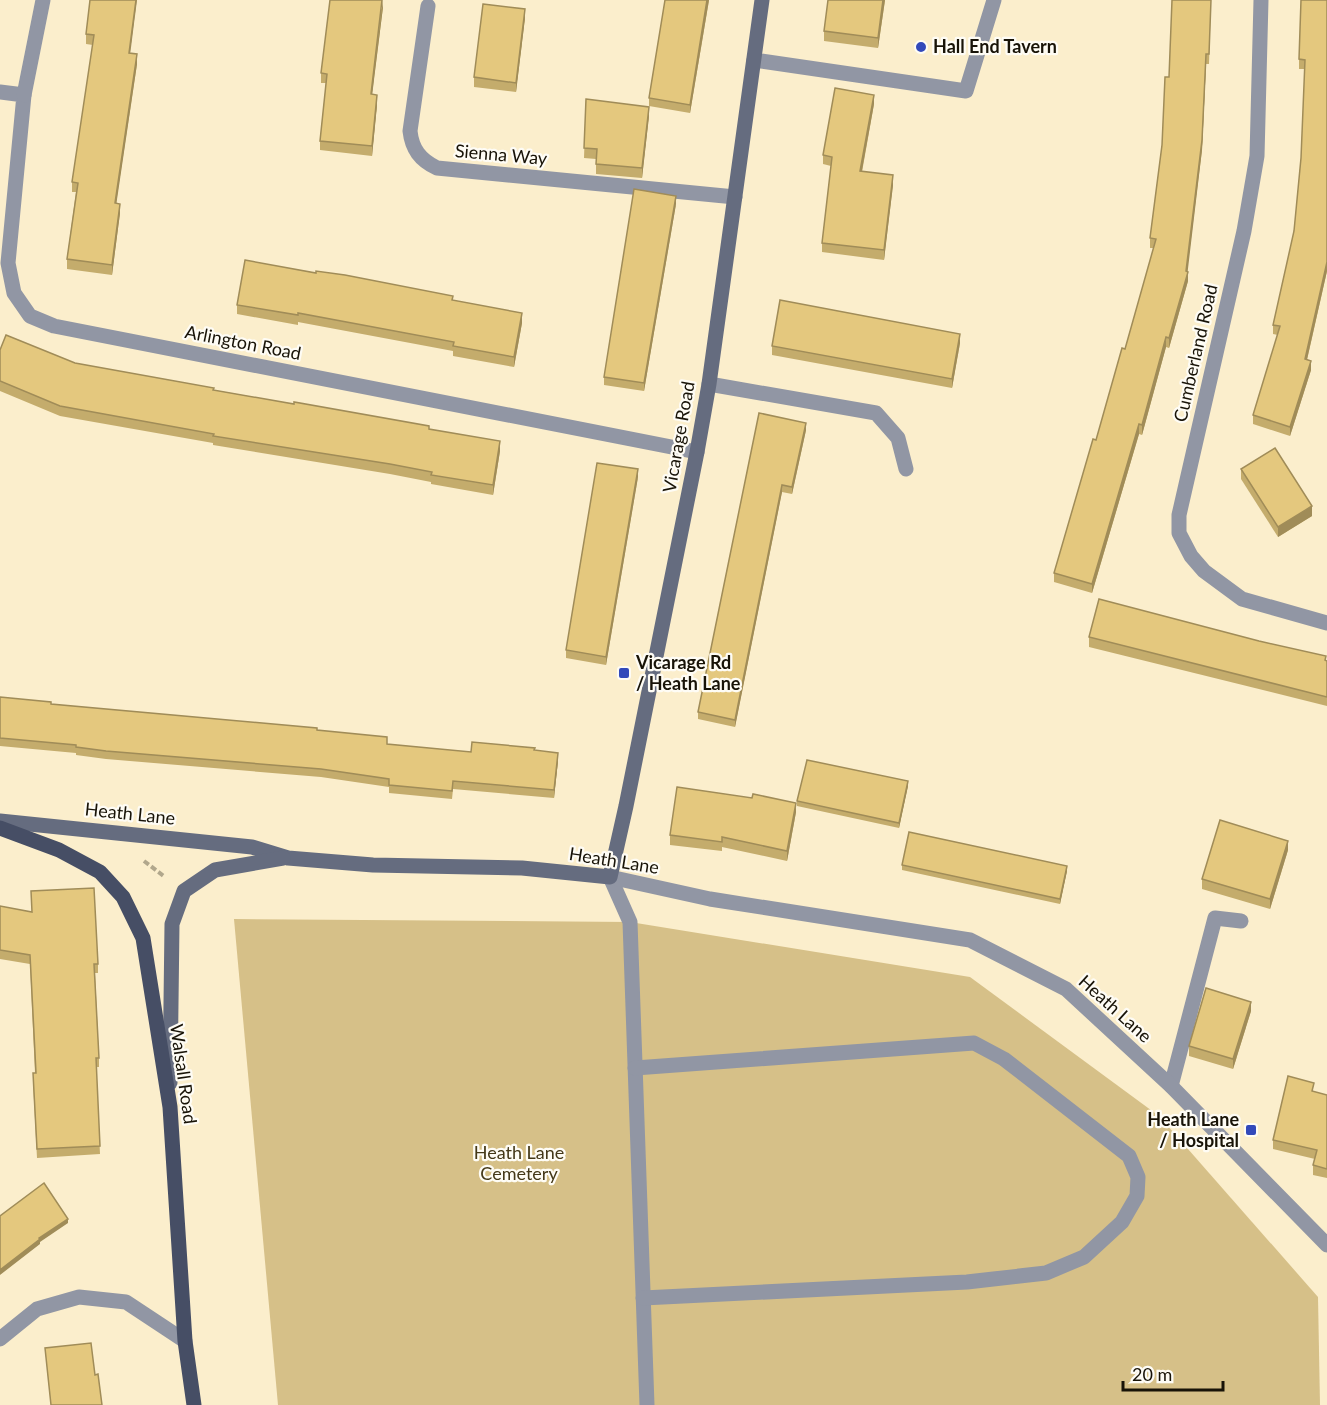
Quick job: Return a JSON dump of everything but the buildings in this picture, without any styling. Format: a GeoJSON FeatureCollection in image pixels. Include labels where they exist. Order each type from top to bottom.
{"type":"FeatureCollection","features":[{"type":"Feature","properties":{"kind":"main road","name":"Vicarage Road"},"geometry":{"type":"LineString","coordinates":[[610,877],[627,806],[698,452],[762,0]]}},
{"type":"Feature","properties":{"kind":"main road","name":"Heath Lane"},"geometry":{"type":"LineString","coordinates":[[0,821],[252,846],[288,858],[373,865],[522,868],[610,877]]}},
{"type":"Feature","properties":{"kind":"main road","name":"Walsall Road"},"geometry":{"type":"LineString","coordinates":[[0,828],[59,850],[100,872],[123,897],[143,938],[170,1107],[185,1341],[194,1405]]}},
{"type":"Feature","properties":{"kind":"main road"},"geometry":{"type":"LineString","coordinates":[[170,1107],[172,924],[184,891],[215,870],[288,858]]}},
{"type":"Feature","properties":{"kind":"street","name":"Arlington Road"},"geometry":{"type":"LineString","coordinates":[[43,0],[24,95],[8,263],[14,293],[30,316],[54,326],[698,452]]}},
{"type":"Feature","properties":{"kind":"street"},"geometry":{"type":"LineString","coordinates":[[754,60],[966,91],[994,0]]}},
{"type":"Feature","properties":{"kind":"street","name":"Cumberland Road"},"geometry":{"type":"LineString","coordinates":[[1261,0],[1257,156],[1244,231],[1179,515],[1179,533],[1191,555],[1204,571],[1242,599],[1327,623]]}},
{"type":"Feature","properties":{"kind":"street","name":"Sienna Way"},"geometry":{"type":"LineString","coordinates":[[428,6],[410,131],[411,144],[427,163],[437,168],[735,196]]}},
{"type":"Feature","properties":{"kind":"street"},"geometry":{"type":"LineString","coordinates":[[0,92],[24,95]]}},
{"type":"Feature","properties":{"kind":"street"},"geometry":{"type":"LineString","coordinates":[[709,384],[876,413],[898,438],[906,469]]}},
{"type":"Feature","properties":{"kind":"street"},"geometry":{"type":"LineString","coordinates":[[610,877],[630,922],[647,1405]]}},
{"type":"Feature","properties":{"kind":"street","name":"Heath Lane"},"geometry":{"type":"LineString","coordinates":[[610,877],[710,899],[970,940],[1066,989],[1171,1086],[1327,1245]]}},
{"type":"Feature","properties":{"kind":"street"},"geometry":{"type":"LineString","coordinates":[[1171,1086],[1215,918],[1241,921]]}},
{"type":"Feature","properties":{"kind":"street"},"geometry":{"type":"LineString","coordinates":[[635,1068],[974,1043],[1004,1059],[1129,1156],[1138,1177],[1137,1196],[1122,1222],[1103,1242],[1084,1257],[1046,1273],[967,1282],[643,1298]]}},
{"type":"Feature","properties":{"kind":"street"},"geometry":{"type":"LineString","coordinates":[[0,1339],[37,1310],[79,1297],[126,1302],[185,1341]]}},
{"type":"Feature","properties":{"kind":"path"},"geometry":{"type":"LineString","coordinates":[[135,834],[141,860],[184,891]]}},
{"type":"Feature","properties":{"kind":"green space","name":"Heath Lane Cemetery"},"geometry":{"type":"Polygon","coordinates":[[[234,919],[630,922],[970,977],[1159,1116],[1318,1297],[1320,1405],[278,1405],[234,919]]]}},
{"type":"Feature","properties":{"kind":"place","name":"Hall End Tavern"},"geometry":{"type":"Point","coordinates":[921,47]}},
{"type":"Feature","properties":{"kind":"place","name":"Vicarage Rd / Heath Lane"},"geometry":{"type":"Point","coordinates":[624,673]}},
{"type":"Feature","properties":{"kind":"place","name":"Heath Lane / Hospital"},"geometry":{"type":"Point","coordinates":[1251,1130]}}]}
